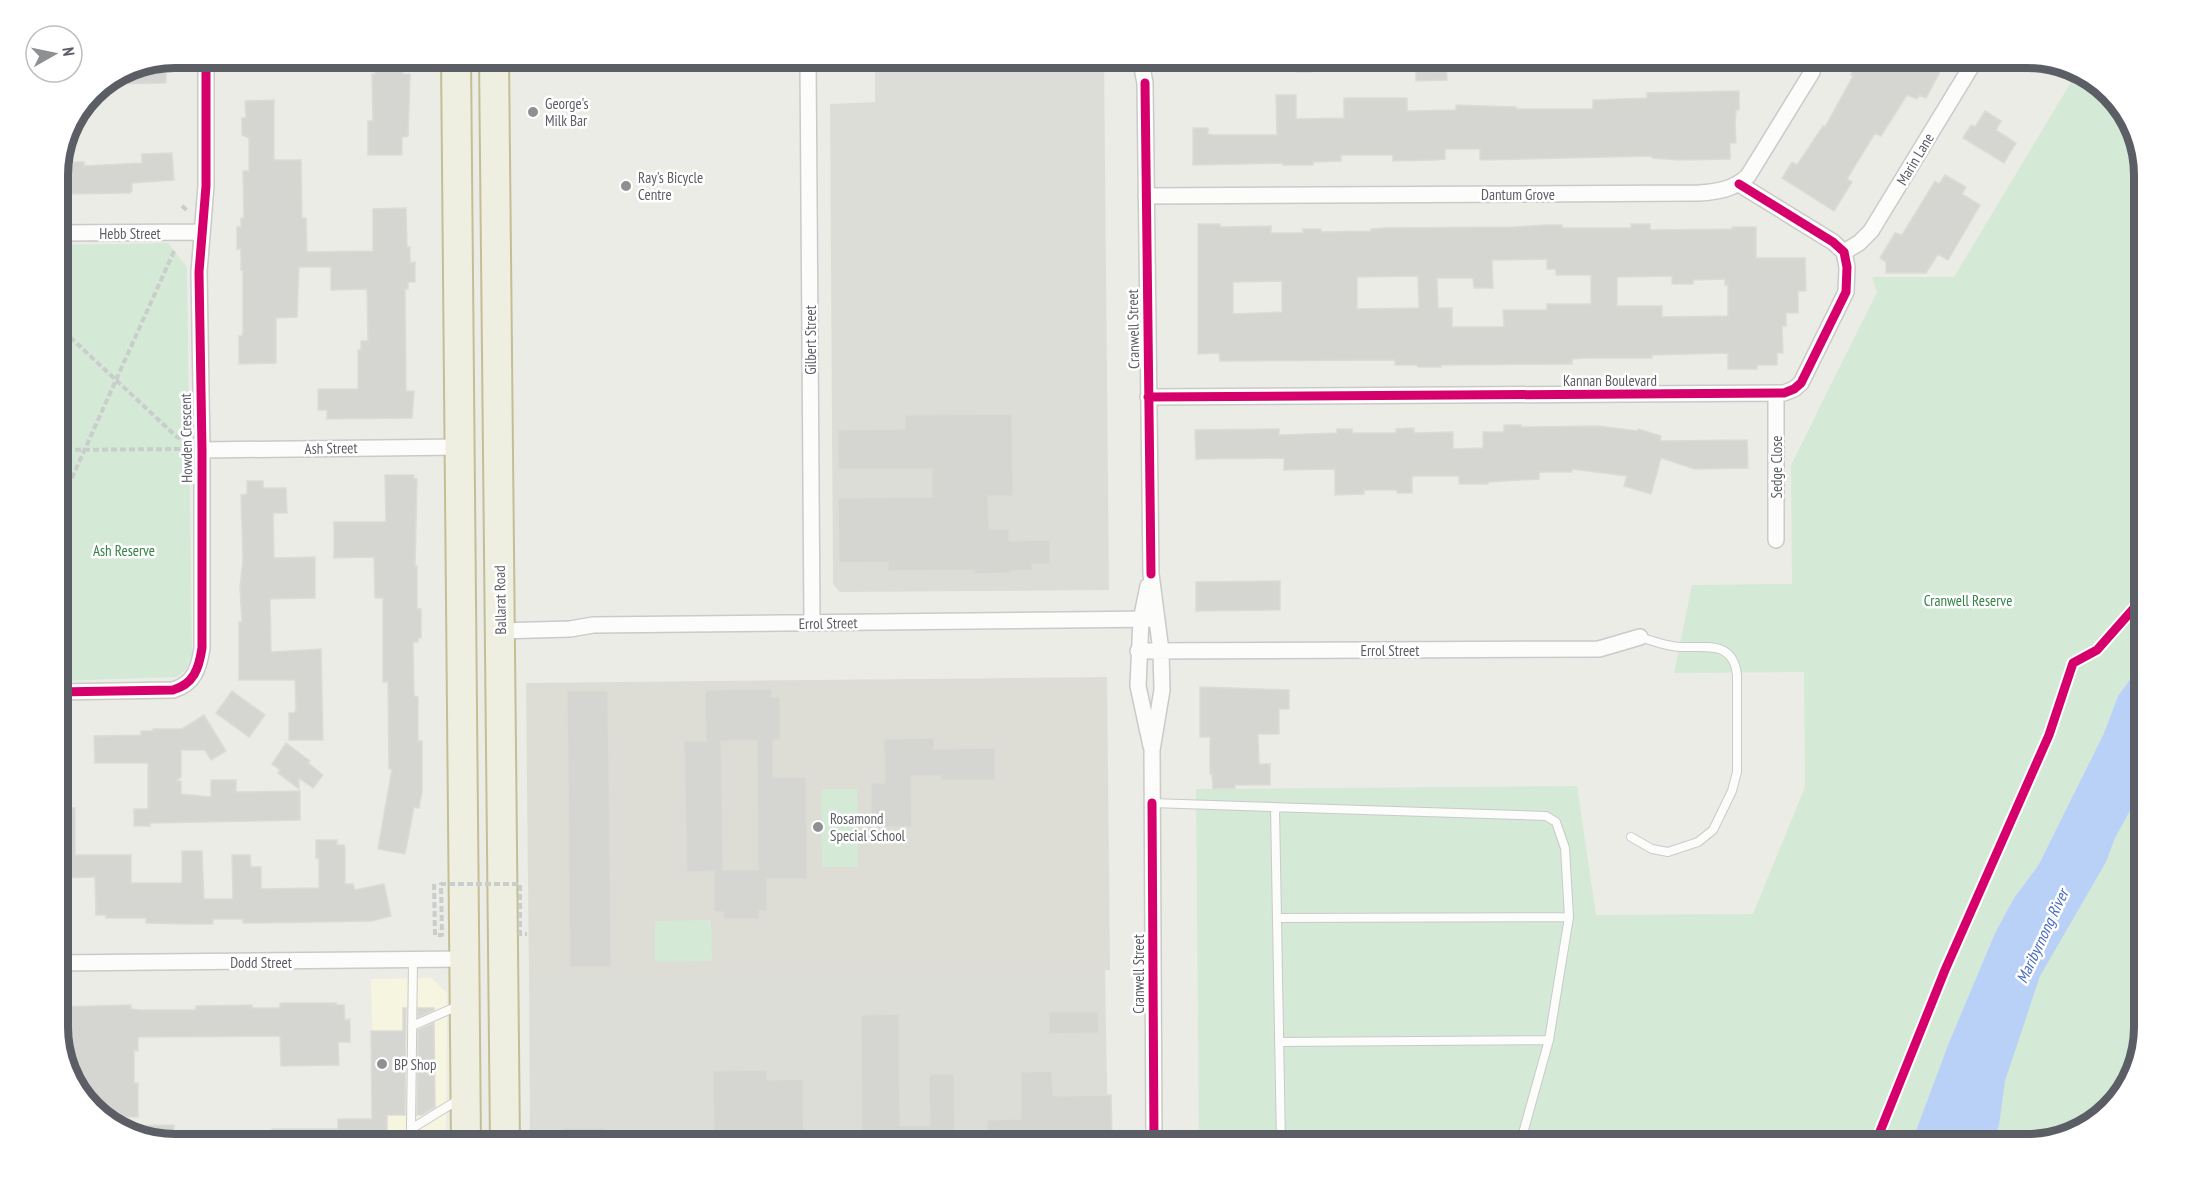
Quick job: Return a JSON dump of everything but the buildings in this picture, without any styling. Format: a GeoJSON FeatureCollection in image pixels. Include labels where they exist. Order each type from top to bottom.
{"type":"FeatureCollection","features":[{"type":"Feature","properties":{"kind":"highway"},"geometry":{"type":"LineString","coordinates":[[456,68],[466,1133]]}},
{"type":"Feature","properties":{"kind":"highway","name":"Ballarat Road"},"geometry":{"type":"LineString","coordinates":[[494,68],[505,1133]]}},
{"type":"Feature","properties":{"kind":"street","name":"Howden Crescent"},"geometry":{"type":"LineString","coordinates":[[68,692],[173,690],[182,688],[197,672],[202,648],[199,272],[206,186],[206,68]]}},
{"type":"Feature","properties":{"kind":"street","name":"Gilbert Street"},"geometry":{"type":"LineString","coordinates":[[808,68],[813,623]]}},
{"type":"Feature","properties":{"kind":"street","name":"Cranwell Street"},"geometry":{"type":"LineString","coordinates":[[1142,68],[1145,83],[1151,574],[1149,620],[1138,651],[1138,686],[1152,750]]}},
{"type":"Feature","properties":{"kind":"street","name":"Cranwell Street"},"geometry":{"type":"LineString","coordinates":[[1145,83],[1148,68]]}},
{"type":"Feature","properties":{"kind":"street"},"geometry":{"type":"LineString","coordinates":[[1812,68],[1748,176],[1739,184],[1833,242],[1844,252]]}},
{"type":"Feature","properties":{"kind":"street","name":"Marin Lane"},"geometry":{"type":"LineString","coordinates":[[1844,252],[1871,231],[1970,68]]}},
{"type":"Feature","properties":{"kind":"street","name":"Dantum Grove"},"geometry":{"type":"LineString","coordinates":[[1146,196],[1699,193],[1719,192],[1739,184]]}},
{"type":"Feature","properties":{"kind":"street","name":"Hebb Street"},"geometry":{"type":"LineString","coordinates":[[68,233],[202,232]]}},
{"type":"Feature","properties":{"kind":"street","name":"Kannan Boulevard"},"geometry":{"type":"LineString","coordinates":[[1148,398],[1784,393],[1801,383],[1809,370],[1846,292],[1847,267],[1844,252]]}},
{"type":"Feature","properties":{"kind":"street","name":"Sedge Close"},"geometry":{"type":"LineString","coordinates":[[1776,394],[1776,540]]}},
{"type":"Feature","properties":{"kind":"street","name":"Ash Street"},"geometry":{"type":"LineString","coordinates":[[202,450],[460,447]]}},
{"type":"Feature","properties":{"kind":"street","name":"Errol Street"},"geometry":{"type":"LineString","coordinates":[[500,631],[570,629],[593,625],[1149,620]]}},
{"type":"Feature","properties":{"kind":"street","name":"Cranwell Street"},"geometry":{"type":"LineString","coordinates":[[1149,620],[1161,651],[1162,690],[1152,750],[1154,1133]]}},
{"type":"Feature","properties":{"kind":"street","name":"Errol Street"},"geometry":{"type":"LineString","coordinates":[[1138,651],[1599,649],[1640,637]]}},
{"type":"Feature","properties":{"kind":"street","name":"Dodd Street"},"geometry":{"type":"LineString","coordinates":[[68,963],[464,959]]}},
{"type":"Feature","properties":{"kind":"lane"},"geometry":{"type":"LineString","coordinates":[[1631,837],[1652,849],[1668,852],[1698,842],[1713,830],[1732,791],[1737,772],[1737,675],[1728,653],[1712,646],[1681,647],[1640,637]]}},
{"type":"Feature","properties":{"kind":"lane"},"geometry":{"type":"LineString","coordinates":[[1152,804],[1546,816],[1556,822],[1564,848],[1569,917],[1549,1040],[1523,1133]]}},
{"type":"Feature","properties":{"kind":"lane"},"geometry":{"type":"LineString","coordinates":[[1275,807],[1281,1133]]}},
{"type":"Feature","properties":{"kind":"lane"},"geometry":{"type":"LineString","coordinates":[[1277,918],[1569,917]]}},
{"type":"Feature","properties":{"kind":"lane"},"geometry":{"type":"LineString","coordinates":[[411,1133],[413,960]]}},
{"type":"Feature","properties":{"kind":"lane"},"geometry":{"type":"LineString","coordinates":[[412,1026],[465,1003]]}},
{"type":"Feature","properties":{"kind":"lane"},"geometry":{"type":"LineString","coordinates":[[1279,1042],[1549,1040]]}},
{"type":"Feature","properties":{"kind":"lane"},"geometry":{"type":"LineString","coordinates":[[411,1129],[465,1095]]}},
{"type":"Feature","properties":{"kind":"path"},"geometry":{"type":"LineString","coordinates":[[68,487],[174,254]]}},
{"type":"Feature","properties":{"kind":"path"},"geometry":{"type":"LineString","coordinates":[[68,335],[177,437],[202,450]]}},
{"type":"Feature","properties":{"kind":"path"},"geometry":{"type":"LineString","coordinates":[[68,450],[202,450]]}},
{"type":"Feature","properties":{"kind":"path"},"geometry":{"type":"LineString","coordinates":[[434,884],[435,935],[442,935],[441,884],[520,884],[520,934],[527,934]]}},
{"type":"Feature","properties":{"kind":"shaded area"},"geometry":{"type":"Polygon","coordinates":[[[875,68],[1104,68],[1109,590],[840,592],[833,584],[830,104],[875,102],[875,68]]]}},
{"type":"Feature","properties":{"kind":"shaded area","name":"Rosamond Special School"},"geometry":{"type":"Polygon","coordinates":[[[1107,677],[1110,970],[529,977],[526,683],[1107,677]]]}},
{"type":"Feature","properties":{"kind":"shaded area"},"geometry":{"type":"Polygon","coordinates":[[[1105,968],[1108,1133],[530,1133],[529,974],[1105,968]]]}},
{"type":"Feature","properties":{"kind":"shaded area"},"geometry":{"type":"Polygon","coordinates":[[[431,978],[447,993],[446,1133],[382,1133],[374,1112],[371,979],[431,978]]]}},
{"type":"Feature","properties":{"kind":"green space","name":"Cranwell Reserve"},"geometry":{"type":"Polygon","coordinates":[[[2074,78],[2086,85],[2107,104],[2123,127],[2133,167],[2134,674],[2118,696],[2104,733],[2038,866],[2014,898],[1995,933],[1948,1045],[1915,1133],[1199,1133],[1196,789],[1577,786],[1596,915],[1753,914],[1805,787],[1804,672],[1674,673],[1692,585],[1792,584],[1791,465],[1877,292],[1872,277],[1954,277],[2074,78]]]}},
{"type":"Feature","properties":{"kind":"green space","name":"Ash Reserve"},"geometry":{"type":"Polygon","coordinates":[[[168,243],[187,267],[192,654],[186,669],[177,677],[68,681],[68,245],[168,243]]]}},
{"type":"Feature","properties":{"kind":"green space"},"geometry":{"type":"Polygon","coordinates":[[[2134,758],[2134,1027],[2130,1054],[2123,1074],[2102,1102],[2092,1111],[2068,1125],[2041,1133],[1996,1133],[1999,1125],[1987,1060],[2134,758]]]}},
{"type":"Feature","properties":{"kind":"green space"},"geometry":{"type":"Polygon","coordinates":[[[821,789],[857,789],[858,867],[822,867],[821,789]]]}},
{"type":"Feature","properties":{"kind":"green space"},"geometry":{"type":"Polygon","coordinates":[[[711,920],[712,961],[655,962],[655,921],[711,920]]]}},
{"type":"Feature","properties":{"kind":"water","name":"Maribyrnong River"},"geometry":{"type":"Polygon","coordinates":[[[2134,674],[2134,801],[2115,838],[2106,862],[2040,976],[2005,1081],[1996,1133],[1915,1133],[1948,1045],[1995,933],[2014,898],[2038,866],[2104,733],[2118,696],[2134,674]]]}},
{"type":"Feature","properties":{"kind":"cycle path"},"geometry":{"type":"LineString","coordinates":[[68,692],[173,690],[191,679],[199,662],[202,648],[199,272],[206,186],[206,68]]}},
{"type":"Feature","properties":{"kind":"cycle path"},"geometry":{"type":"LineString","coordinates":[[1145,83],[1151,574]]}},
{"type":"Feature","properties":{"kind":"cycle path"},"geometry":{"type":"LineString","coordinates":[[1148,397],[1784,393],[1801,383],[1846,292],[1847,267],[1844,252],[1833,242],[1739,184]]}},
{"type":"Feature","properties":{"kind":"cycle path"},"geometry":{"type":"LineString","coordinates":[[1879,1133],[1945,970],[2049,735],[2073,663],[2097,650],[2134,609]]}},
{"type":"Feature","properties":{"kind":"cycle path"},"geometry":{"type":"LineString","coordinates":[[1152,803],[1154,1133]]}},
{"type":"Feature","properties":{"kind":"place","name":"George's Milk Bar"},"geometry":{"type":"Point","coordinates":[533,112]}},
{"type":"Feature","properties":{"kind":"place","name":"Ray's Bicycle Centre"},"geometry":{"type":"Point","coordinates":[626,186]}},
{"type":"Feature","properties":{"kind":"place","name":"Rosamond Special School"},"geometry":{"type":"Point","coordinates":[818,827]}},
{"type":"Feature","properties":{"kind":"place","name":"BP Shop"},"geometry":{"type":"Point","coordinates":[382,1064]}}]}
